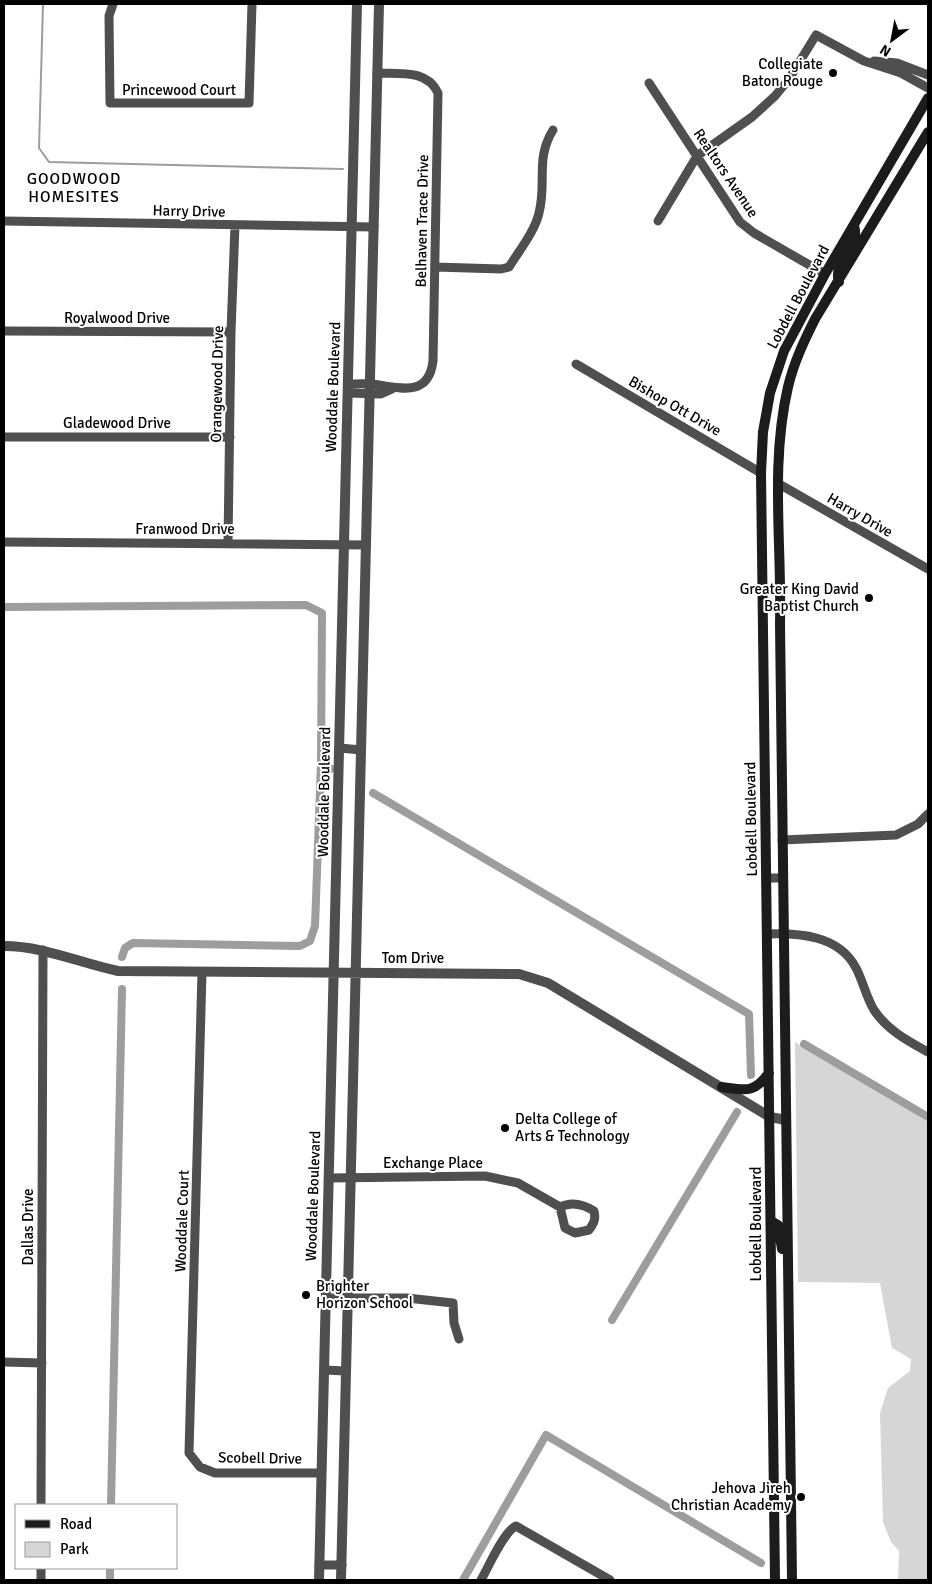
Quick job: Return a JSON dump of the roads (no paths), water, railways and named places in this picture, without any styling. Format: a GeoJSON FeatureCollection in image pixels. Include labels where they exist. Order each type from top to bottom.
{"type":"FeatureCollection","features":[{"type":"Feature","properties":{"kind":"main road","name":"Lobdell Boulevard"},"geometry":{"type":"LineString","coordinates":[[775,1580],[761,473],[763,432],[770,393],[784,351],[826,274],[928,98]]}},
{"type":"Feature","properties":{"kind":"main road"},"geometry":{"type":"LineString","coordinates":[[921,144],[921,134],[928,122]]}},
{"type":"Feature","properties":{"kind":"main road","name":"Lobdell Boulevard"},"geometry":{"type":"LineString","coordinates":[[792,1580],[782,840],[779,484],[781,429],[792,372],[799,351],[815,319],[928,132]]}},
{"type":"Feature","properties":{"kind":"main road"},"geometry":{"type":"LineString","coordinates":[[839,282],[837,270],[853,242],[856,232],[854,225]]}},
{"type":"Feature","properties":{"kind":"main road"},"geometry":{"type":"LineString","coordinates":[[826,274],[839,282]]}},
{"type":"Feature","properties":{"kind":"main road"},"geometry":{"type":"LineString","coordinates":[[761,473],[779,484]]}},
{"type":"Feature","properties":{"kind":"main road"},"geometry":{"type":"LineString","coordinates":[[764,645],[781,644]]}},
{"type":"Feature","properties":{"kind":"main road"},"geometry":{"type":"LineString","coordinates":[[722,1087],[752,1089],[760,1084],[769,1073]]}},
{"type":"Feature","properties":{"kind":"main road"},"geometry":{"type":"LineString","coordinates":[[771,1221],[778,1226],[783,1258],[788,1266]]}},
{"type":"Feature","properties":{"kind":"main road"},"geometry":{"type":"LineString","coordinates":[[772,1302],[789,1302]]}},
{"type":"Feature","properties":{"kind":"main road"},"geometry":{"type":"LineString","coordinates":[[773,1428],[784,1434],[786,1462],[791,1470]]}},
{"type":"Feature","properties":{"kind":"street","name":"Princewood Court"},"geometry":{"type":"LineString","coordinates":[[113,4],[108,16],[110,103],[239,104],[249,104],[252,4]]}},
{"type":"Feature","properties":{"kind":"street","name":"Wooddale Boulevard"},"geometry":{"type":"LineString","coordinates":[[319,1580],[358,4]]}},
{"type":"Feature","properties":{"kind":"street"},"geometry":{"type":"LineString","coordinates":[[341,1580],[352,1178],[355,973],[378,4]]}},
{"type":"Feature","properties":{"kind":"street"},"geometry":{"type":"LineString","coordinates":[[658,221],[697,156],[752,116],[775,96],[789,79],[816,35],[864,61],[900,73],[928,88]]}},
{"type":"Feature","properties":{"kind":"street"},"geometry":{"type":"LineString","coordinates":[[864,61],[897,63],[928,74]]}},
{"type":"Feature","properties":{"kind":"street","name":"Belhaven Trace Drive"},"geometry":{"type":"LineString","coordinates":[[348,389],[369,389],[382,394],[392,389],[405,390],[418,386],[431,372],[438,93],[431,82],[420,76],[377,73]]}},
{"type":"Feature","properties":{"kind":"street","name":"Realtors Avenue"},"geometry":{"type":"LineString","coordinates":[[649,83],[736,215],[747,228],[826,274]]}},
{"type":"Feature","properties":{"kind":"street"},"geometry":{"type":"LineString","coordinates":[[435,267],[504,269],[509,267],[538,219],[541,202],[543,150],[553,130]]}},
{"type":"Feature","properties":{"kind":"street","name":"Harry Drive"},"geometry":{"type":"LineString","coordinates":[[4,221],[374,227]]}},
{"type":"Feature","properties":{"kind":"street","name":"Orangewood Drive"},"geometry":{"type":"LineString","coordinates":[[228,543],[231,332],[236,225]]}},
{"type":"Feature","properties":{"kind":"street","name":"Royalwood Drive"},"geometry":{"type":"LineString","coordinates":[[4,331],[231,332]]}},
{"type":"Feature","properties":{"kind":"street","name":"Bishop Ott Drive"},"geometry":{"type":"LineString","coordinates":[[576,364],[761,473]]}},
{"type":"Feature","properties":{"kind":"street","name":"Gladewood Drive"},"geometry":{"type":"LineString","coordinates":[[4,437],[230,436]]}},
{"type":"Feature","properties":{"kind":"street","name":"Harry Drive"},"geometry":{"type":"LineString","coordinates":[[779,484],[928,569]]}},
{"type":"Feature","properties":{"kind":"street","name":"Franwood Drive"},"geometry":{"type":"LineString","coordinates":[[4,542],[366,545]]}},
{"type":"Feature","properties":{"kind":"street"},"geometry":{"type":"LineString","coordinates":[[340,748],[361,750]]}},
{"type":"Feature","properties":{"kind":"street"},"geometry":{"type":"LineString","coordinates":[[782,840],[896,835],[918,824],[928,814]]}},
{"type":"Feature","properties":{"kind":"street"},"geometry":{"type":"LineString","coordinates":[[767,878],[783,878]]}},
{"type":"Feature","properties":{"kind":"street"},"geometry":{"type":"LineString","coordinates":[[767,934],[800,933],[824,940],[843,952],[855,966],[875,1010],[887,1026],[928,1052]]}},
{"type":"Feature","properties":{"kind":"street","name":"Tom Drive"},"geometry":{"type":"LineString","coordinates":[[4,946],[43,950],[85,964],[118,971],[519,974],[548,983],[770,1117],[786,1120]]}},
{"type":"Feature","properties":{"kind":"street","name":"Dallas Drive"},"geometry":{"type":"LineString","coordinates":[[42,1504],[43,950]]}},
{"type":"Feature","properties":{"kind":"street","name":"Wooddale Court"},"geometry":{"type":"LineString","coordinates":[[200,1466],[189,1453],[202,972]]}},
{"type":"Feature","properties":{"kind":"street","name":"Exchange Place"},"geometry":{"type":"LineString","coordinates":[[329,1178],[485,1176],[518,1183],[560,1207]]}},
{"type":"Feature","properties":{"kind":"street"},"geometry":{"type":"LineString","coordinates":[[325,1298],[407,1298],[453,1303],[454,1323],[459,1339]]}},
{"type":"Feature","properties":{"kind":"street"},"geometry":{"type":"LineString","coordinates":[[4,1362],[42,1363]]}},
{"type":"Feature","properties":{"kind":"street"},"geometry":{"type":"LineString","coordinates":[[324,1370],[346,1371]]}},
{"type":"Feature","properties":{"kind":"street","name":"Scobell Drive"},"geometry":{"type":"LineString","coordinates":[[200,1466],[214,1473],[321,1473]]}},
{"type":"Feature","properties":{"kind":"street"},"geometry":{"type":"LineString","coordinates":[[481,1580],[512,1527],[516,1526],[610,1580]]}},
{"type":"Feature","properties":{"kind":"street"},"geometry":{"type":"LineString","coordinates":[[319,1565],[342,1565]]}},
{"type":"Feature","properties":{"kind":"waterway"},"geometry":{"type":"LineString","coordinates":[[43,4],[39,148],[49,162],[343,169]]}},
{"type":"Feature","properties":{"kind":"waterway"},"geometry":{"type":"LineString","coordinates":[[4,607],[306,605],[322,613],[321,763],[315,926],[310,941],[300,946],[133,943],[125,948],[122,957]]}},
{"type":"Feature","properties":{"kind":"waterway"},"geometry":{"type":"LineString","coordinates":[[321,763],[331,769]]}},
{"type":"Feature","properties":{"kind":"waterway"},"geometry":{"type":"LineString","coordinates":[[373,793],[749,1014],[751,1075]]}},
{"type":"Feature","properties":{"kind":"waterway"},"geometry":{"type":"LineString","coordinates":[[111,1504],[122,989]]}},
{"type":"Feature","properties":{"kind":"waterway"},"geometry":{"type":"LineString","coordinates":[[804,1044],[928,1117]]}},
{"type":"Feature","properties":{"kind":"waterway"},"geometry":{"type":"LineString","coordinates":[[612,1320],[737,1112]]}},
{"type":"Feature","properties":{"kind":"waterway"},"geometry":{"type":"LineString","coordinates":[[463,1580],[546,1435],[761,1563]]}},
{"type":"Feature","properties":{"kind":"waterway"},"geometry":{"type":"LineString","coordinates":[[110,1569],[110,1580]]}},
{"type":"Feature","properties":{"kind":"place","name":"Collegiate Baton Rouge"},"geometry":{"type":"Point","coordinates":[833,73]}},
{"type":"Feature","properties":{"kind":"place","name":"Greater King David Baptist Church"},"geometry":{"type":"Point","coordinates":[869,598]}},
{"type":"Feature","properties":{"kind":"place","name":"Delta College of Arts & Technology"},"geometry":{"type":"Point","coordinates":[505,1128]}},
{"type":"Feature","properties":{"kind":"place","name":"Brighter Horizon School"},"geometry":{"type":"Point","coordinates":[306,1295]}},
{"type":"Feature","properties":{"kind":"place","name":"Jehova Jireh Christian Academy"},"geometry":{"type":"Point","coordinates":[801,1497]}},
{"type":"Feature","properties":{"kind":"district","name":"GOODWOOD HOMESITES"},"geometry":{"type":"Point","coordinates":[74,188]}}]}
